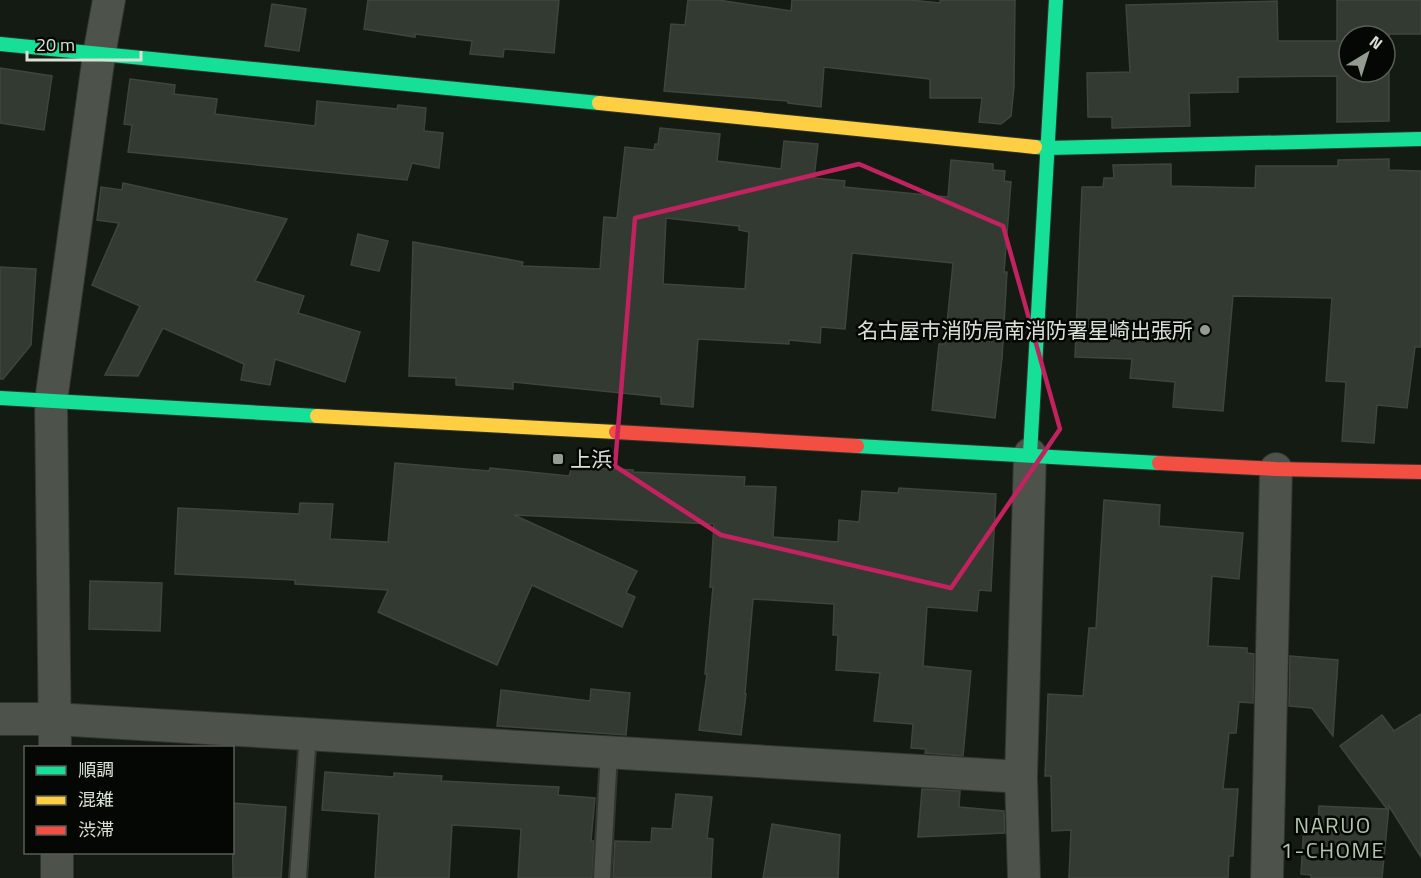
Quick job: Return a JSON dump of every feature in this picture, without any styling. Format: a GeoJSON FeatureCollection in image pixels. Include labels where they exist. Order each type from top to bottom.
{"type":"FeatureCollection","features":[{"type":"Feature","properties":{"kind":"street"},"geometry":{"type":"LineString","coordinates":[[55,733],[51,401],[99,55],[109,0]]}},
{"type":"Feature","properties":{"kind":"street"},"geometry":{"type":"LineString","coordinates":[[1024,878],[1021,777],[1030,454],[1056,0]]}},
{"type":"Feature","properties":{"kind":"street"},"geometry":{"type":"LineString","coordinates":[[0,44],[1048,148],[1421,139]]}},
{"type":"Feature","properties":{"kind":"street"},"geometry":{"type":"LineString","coordinates":[[0,398],[1276,469],[1421,472]]}},
{"type":"Feature","properties":{"kind":"street"},"geometry":{"type":"LineString","coordinates":[[1267,878],[1276,469]]}},
{"type":"Feature","properties":{"kind":"street"},"geometry":{"type":"LineString","coordinates":[[0,718],[55,733],[308,735],[1021,777]]}},
{"type":"Feature","properties":{"kind":"street"},"geometry":{"type":"LineString","coordinates":[[57,854],[57,878]]}},
{"type":"Feature","properties":{"kind":"lane"},"geometry":{"type":"LineString","coordinates":[[298,878],[308,735]]}},
{"type":"Feature","properties":{"kind":"lane"},"geometry":{"type":"LineString","coordinates":[[602,878],[609,753]]}},
{"type":"Feature","properties":{"kind":"highlighted area"},"geometry":{"type":"Polygon","coordinates":[[[859,164],[1003,226],[1060,429],[951,588],[721,535],[615,466],[635,218],[859,164]]]}},
{"type":"Feature","properties":{"kind":"building"},"geometry":{"type":"Polygon","coordinates":[[[368,0],[559,0],[554,53],[504,49],[503,57],[470,54],[472,41],[415,34],[415,37],[364,29],[368,0]]]}},
{"type":"Feature","properties":{"kind":"building"},"geometry":{"type":"Polygon","coordinates":[[[688,0],[718,0],[791,11],[792,0],[910,0],[940,3],[940,0],[1015,0],[1014,87],[1011,116],[1001,124],[979,122],[982,98],[930,98],[930,79],[824,67],[821,107],[788,103],[788,101],[664,91],[671,24],[685,25],[688,0]]]}},
{"type":"Feature","properties":{"kind":"building"},"geometry":{"type":"Polygon","coordinates":[[[1337,0],[1421,0],[1421,34],[1397,34],[1397,24],[1337,24],[1337,0]]]}},
{"type":"Feature","properties":{"kind":"building"},"geometry":{"type":"Polygon","coordinates":[[[1277,1],[1278,41],[1337,41],[1337,76],[1238,77],[1238,92],[1189,93],[1190,126],[1112,128],[1112,117],[1088,117],[1087,73],[1130,72],[1126,5],[1277,1]]]}},
{"type":"Feature","properties":{"kind":"building"},"geometry":{"type":"Polygon","coordinates":[[[272,4],[306,9],[299,51],[265,46],[272,4]]]}},
{"type":"Feature","properties":{"kind":"building"},"geometry":{"type":"Polygon","coordinates":[[[0,68],[52,76],[44,130],[0,123],[0,68]]]}},
{"type":"Feature","properties":{"kind":"building"},"geometry":{"type":"Polygon","coordinates":[[[130,79],[175,85],[174,94],[217,99],[215,114],[315,126],[317,101],[397,109],[398,105],[426,108],[424,131],[443,133],[439,168],[412,163],[407,180],[128,152],[132,125],[124,124],[130,79]]]}},
{"type":"Feature","properties":{"kind":"building"},"geometry":{"type":"Polygon","coordinates":[[[1337,84],[1389,84],[1389,121],[1337,122],[1337,84]]]}},
{"type":"Feature","properties":{"kind":"building"},"geometry":{"type":"Polygon","coordinates":[[[660,128],[720,134],[717,161],[781,169],[784,141],[818,144],[814,178],[845,181],[844,187],[948,197],[951,160],[993,164],[993,170],[1005,171],[1004,181],[1011,182],[1004,272],[1007,272],[1002,358],[995,418],[932,410],[939,344],[945,344],[953,263],[852,253],[845,329],[821,327],[820,343],[789,340],[789,344],[698,339],[693,407],[661,404],[661,397],[513,382],[513,389],[456,385],[456,378],[409,376],[413,242],[523,262],[522,266],[600,269],[604,217],[617,218],[625,147],[654,150],[655,144],[658,144],[660,128]],[[666,218],[663,284],[745,289],[749,232],[739,230],[739,226],[666,218]]]}},
{"type":"Feature","properties":{"kind":"building"},"geometry":{"type":"Polygon","coordinates":[[[1389,159],[1389,170],[1421,171],[1421,347],[1415,347],[1407,408],[1377,405],[1374,443],[1342,441],[1346,382],[1326,381],[1332,298],[1233,296],[1223,411],[1173,407],[1175,382],[1130,378],[1132,359],[1075,357],[1082,187],[1103,187],[1104,178],[1114,178],[1113,165],[1171,164],[1171,186],[1255,188],[1256,166],[1338,166],[1338,160],[1389,159]]]}},
{"type":"Feature","properties":{"kind":"building"},"geometry":{"type":"Polygon","coordinates":[[[123,183],[287,219],[255,281],[304,296],[298,313],[360,332],[345,382],[275,359],[270,385],[241,380],[244,364],[163,328],[138,376],[105,375],[140,306],[92,285],[119,223],[97,220],[101,187],[122,190],[123,183]]]}},
{"type":"Feature","properties":{"kind":"building"},"geometry":{"type":"Polygon","coordinates":[[[358,234],[388,241],[379,271],[351,265],[358,234]]]}},
{"type":"Feature","properties":{"kind":"building"},"geometry":{"type":"Polygon","coordinates":[[[0,267],[36,269],[31,345],[3,379],[0,379],[0,267]]]}},
{"type":"Feature","properties":{"kind":"building"},"geometry":{"type":"Polygon","coordinates":[[[395,463],[489,471],[490,468],[569,476],[572,467],[745,477],[744,486],[776,487],[773,537],[838,542],[839,520],[859,522],[862,491],[898,493],[899,488],[996,494],[991,591],[979,590],[977,611],[927,607],[923,666],[971,671],[963,756],[925,753],[926,749],[911,748],[913,724],[874,721],[880,673],[836,670],[838,635],[833,635],[834,604],[753,599],[741,735],[699,730],[707,674],[705,674],[713,587],[710,587],[714,524],[514,515],[637,571],[626,593],[635,597],[622,627],[532,585],[497,665],[378,612],[388,590],[295,584],[295,580],[175,574],[178,508],[299,514],[300,503],[333,504],[330,539],[388,542],[395,463]]]}},
{"type":"Feature","properties":{"kind":"building"},"geometry":{"type":"Polygon","coordinates":[[[1104,500],[1160,505],[1159,526],[1243,533],[1239,579],[1212,576],[1208,646],[1247,648],[1247,653],[1254,654],[1253,703],[1239,702],[1236,733],[1229,733],[1223,789],[1238,789],[1233,856],[1229,856],[1228,878],[1069,878],[1071,830],[1052,831],[1051,776],[1045,776],[1048,694],[1083,696],[1089,628],[1096,628],[1104,500]]]}},
{"type":"Feature","properties":{"kind":"building"},"geometry":{"type":"Polygon","coordinates":[[[90,581],[162,583],[160,631],[89,629],[90,581]]]}},
{"type":"Feature","properties":{"kind":"building"},"geometry":{"type":"Polygon","coordinates":[[[1290,656],[1338,660],[1333,736],[1312,708],[1289,706],[1290,656]]]}},
{"type":"Feature","properties":{"kind":"building"},"geometry":{"type":"Polygon","coordinates":[[[591,689],[630,693],[626,735],[497,726],[501,690],[590,701],[591,689]]]}},
{"type":"Feature","properties":{"kind":"building"},"geometry":{"type":"Polygon","coordinates":[[[1421,714],[1421,857],[1389,806],[1382,878],[1311,878],[1311,875],[1301,874],[1304,824],[1318,825],[1319,806],[1387,809],[1340,746],[1382,715],[1394,731],[1421,714]]]}},
{"type":"Feature","properties":{"kind":"building"},"geometry":{"type":"Polygon","coordinates":[[[325,772],[394,777],[394,773],[442,776],[441,781],[559,787],[558,795],[595,798],[591,841],[594,841],[592,878],[518,878],[521,829],[452,825],[449,878],[375,878],[379,814],[322,810],[325,772]]]}},
{"type":"Feature","properties":{"kind":"building"},"geometry":{"type":"Polygon","coordinates":[[[922,789],[960,791],[959,807],[1004,811],[1005,833],[918,837],[922,789]]]}},
{"type":"Feature","properties":{"kind":"building"},"geometry":{"type":"Polygon","coordinates":[[[676,794],[712,797],[707,838],[713,839],[711,878],[613,878],[615,841],[651,842],[652,828],[672,829],[676,794]]]}},
{"type":"Feature","properties":{"kind":"building"},"geometry":{"type":"Polygon","coordinates":[[[234,803],[286,807],[281,878],[233,878],[234,803]]]}},
{"type":"Feature","properties":{"kind":"building"},"geometry":{"type":"Polygon","coordinates":[[[772,824],[840,835],[838,878],[763,878],[772,824]]]}},
{"type":"Feature","properties":{"kind":"traffic: fast"},"geometry":{"type":"LineString","coordinates":[[1030,454],[1056,0]]}},
{"type":"Feature","properties":{"kind":"traffic: fast"},"geometry":{"type":"LineString","coordinates":[[0,44],[599,103]]}},
{"type":"Feature","properties":{"kind":"traffic: fast"},"geometry":{"type":"LineString","coordinates":[[1035,147],[1421,139]]}},
{"type":"Feature","properties":{"kind":"traffic: fast"},"geometry":{"type":"LineString","coordinates":[[0,398],[317,416]]}},
{"type":"Feature","properties":{"kind":"traffic: fast"},"geometry":{"type":"LineString","coordinates":[[857,446],[1159,463]]}},
{"type":"Feature","properties":{"kind":"traffic: slow"},"geometry":{"type":"LineString","coordinates":[[599,103],[1035,147]]}},
{"type":"Feature","properties":{"kind":"traffic: slow"},"geometry":{"type":"LineString","coordinates":[[317,416],[616,432]]}},
{"type":"Feature","properties":{"kind":"traffic: jam"},"geometry":{"type":"LineString","coordinates":[[616,432],[857,446]]}},
{"type":"Feature","properties":{"kind":"traffic: jam"},"geometry":{"type":"LineString","coordinates":[[1159,463],[1276,469],[1421,472]]}},
{"type":"Feature","properties":{"kind":"place","name":"名古屋市消防局南消防署星崎出張所"},"geometry":{"type":"Point","coordinates":[1205,330]}},
{"type":"Feature","properties":{"kind":"place","name":"上浜"},"geometry":{"type":"Point","coordinates":[558,459]}},
{"type":"Feature","properties":{"kind":"district","name":"NARUO 1-CHOME"},"geometry":{"type":"Point","coordinates":[1333,838]}}]}
